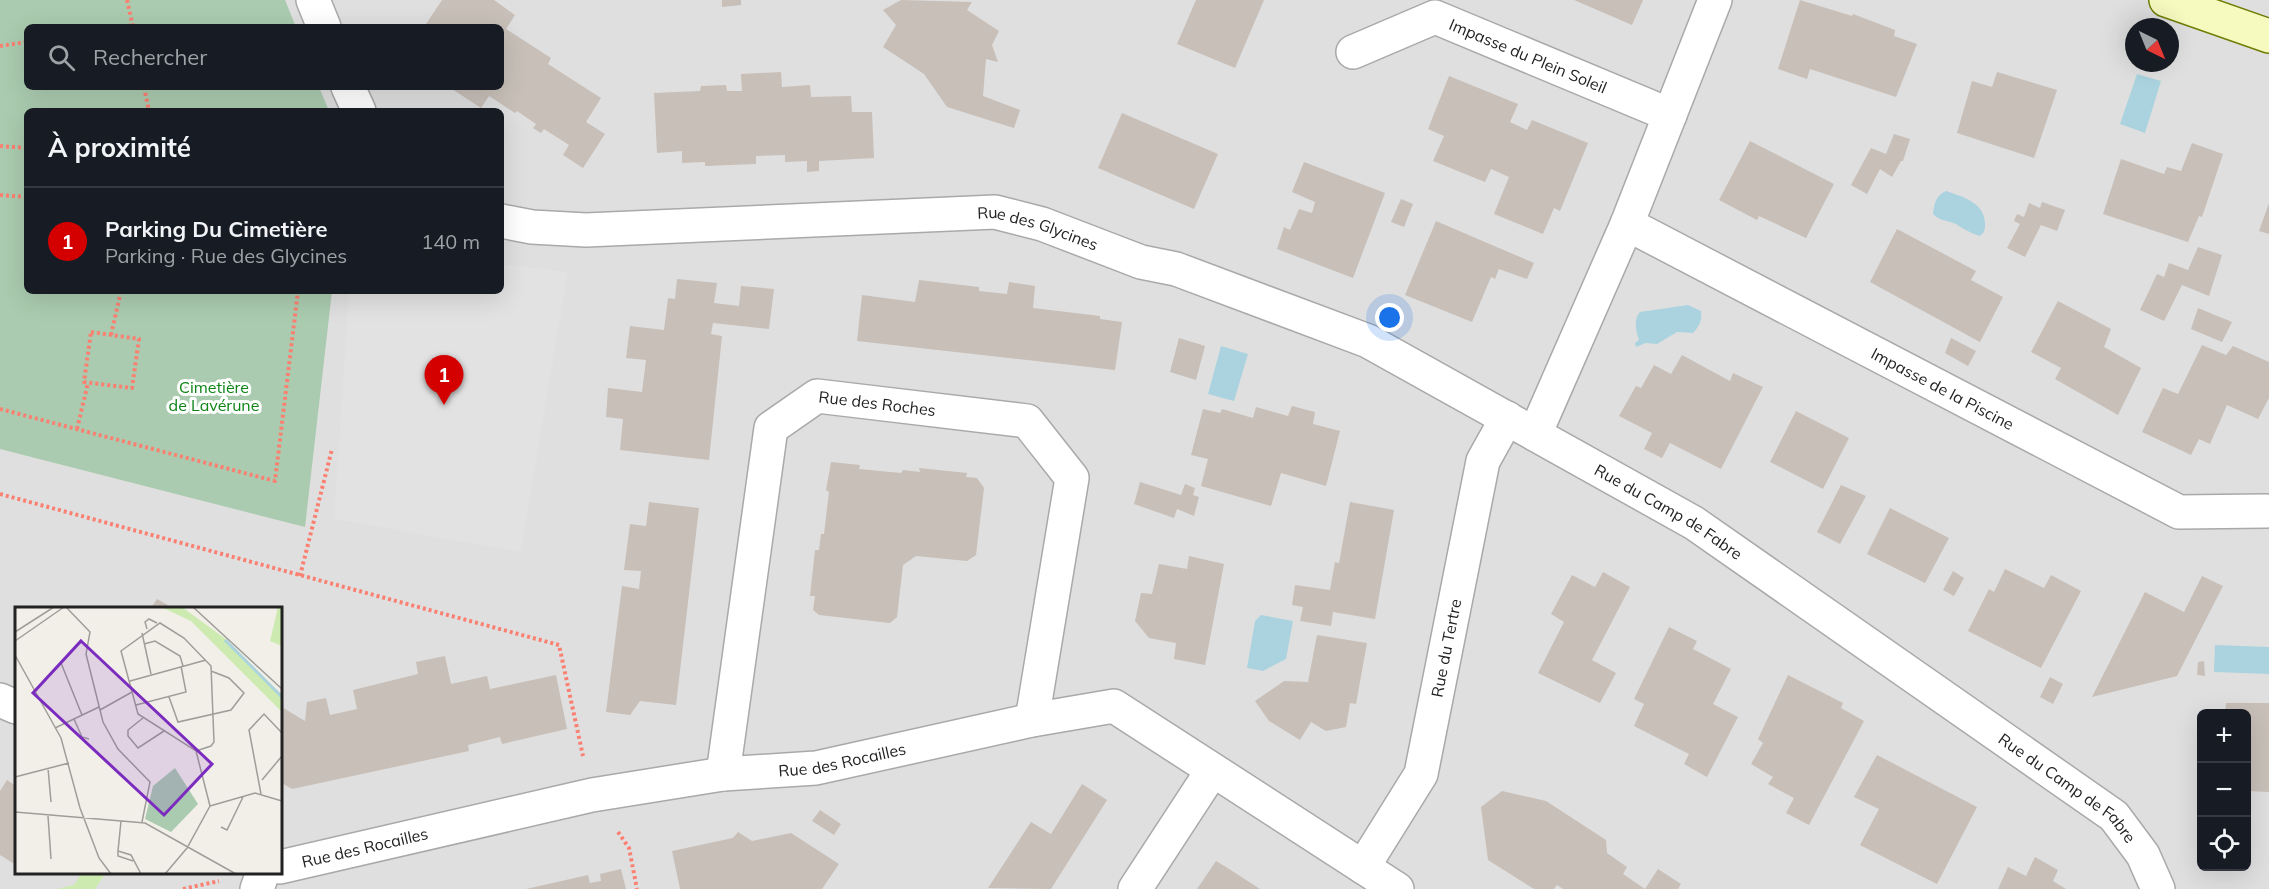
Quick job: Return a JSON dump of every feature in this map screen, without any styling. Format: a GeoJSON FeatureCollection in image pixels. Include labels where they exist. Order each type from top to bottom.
{"type":"FeatureCollection","features":[{"type":"Feature","properties":{"kind":"street"},"geometry":{"type":"LineString","coordinates":[[313,0],[323,24]]}},
{"type":"Feature","properties":{"kind":"street"},"geometry":{"type":"LineString","coordinates":[[1521,426],[1627,224],[1715,0]]}},
{"type":"Feature","properties":{"kind":"street"},"geometry":{"type":"LineString","coordinates":[[2166,0],[2269,36]]}},
{"type":"Feature","properties":{"kind":"street","name":"Impasse du Plein Soleil"},"geometry":{"type":"LineString","coordinates":[[1353,51],[1436,17],[1670,115]]}},
{"type":"Feature","properties":{"kind":"street"},"geometry":{"type":"LineString","coordinates":[[349,90],[358,108]]}},
{"type":"Feature","properties":{"kind":"street","name":"Rue des Glycines"},"geometry":{"type":"LineString","coordinates":[[504,222],[532,228],[586,230],[995,212],[1042,224],[1141,262],[1176,269],[1368,341],[1521,426]]}},
{"type":"Feature","properties":{"kind":"street","name":"Impasse de la Piscine"},"geometry":{"type":"LineString","coordinates":[[1627,224],[2179,512],[2266,511]]}},
{"type":"Feature","properties":{"kind":"street","name":"Rue des Roches"},"geometry":{"type":"LineString","coordinates":[[723,774],[771,428],[817,396],[1027,421],[1072,478],[1032,720]]}},
{"type":"Feature","properties":{"kind":"street","name":"Rue du Tertre"},"geometry":{"type":"LineString","coordinates":[[1363,867],[1421,774],[1483,461],[1521,426]]}},
{"type":"Feature","properties":{"kind":"street","name":"Rue du Camp de Fabre"},"geometry":{"type":"LineString","coordinates":[[1521,426],[1694,523],[2114,816],[2143,855],[2158,889]]}},
{"type":"Feature","properties":{"kind":"street"},"geometry":{"type":"LineString","coordinates":[[0,700],[15,707]]}},
{"type":"Feature","properties":{"kind":"street","name":"Rue des Rocailles"},"geometry":{"type":"LineString","coordinates":[[282,867],[592,795],[723,774],[816,768],[1032,720],[1114,706],[1397,889]]}},
{"type":"Feature","properties":{"kind":"street"},"geometry":{"type":"LineString","coordinates":[[1135,889],[1212,771]]}},
{"type":"Feature","properties":{"kind":"street"},"geometry":{"type":"LineString","coordinates":[[257,889],[263,874]]}},
{"type":"Feature","properties":{"kind":"path"},"geometry":{"type":"LineString","coordinates":[[127,0],[132,24]]}},
{"type":"Feature","properties":{"kind":"path"},"geometry":{"type":"LineString","coordinates":[[0,46],[24,42]]}},
{"type":"Feature","properties":{"kind":"path"},"geometry":{"type":"LineString","coordinates":[[145,90],[148,108]]}},
{"type":"Feature","properties":{"kind":"path"},"geometry":{"type":"LineString","coordinates":[[0,146],[24,148]]}},
{"type":"Feature","properties":{"kind":"path"},"geometry":{"type":"LineString","coordinates":[[0,195],[24,197]]}},
{"type":"Feature","properties":{"kind":"path"},"geometry":{"type":"LineString","coordinates":[[111,335],[120,294]]}},
{"type":"Feature","properties":{"kind":"path"},"geometry":{"type":"LineString","coordinates":[[0,409],[275,481],[298,294]]}},
{"type":"Feature","properties":{"kind":"path"},"geometry":{"type":"LineString","coordinates":[[91,332],[111,335],[139,339],[132,388],[84,382],[91,332]]}},
{"type":"Feature","properties":{"kind":"path"},"geometry":{"type":"LineString","coordinates":[[77,429],[88,383]]}},
{"type":"Feature","properties":{"kind":"path"},"geometry":{"type":"LineString","coordinates":[[300,576],[332,449]]}},
{"type":"Feature","properties":{"kind":"path"},"geometry":{"type":"LineString","coordinates":[[0,494],[559,645],[592,795],[629,848],[637,889]]}},
{"type":"Feature","properties":{"kind":"shaded area"},"geometry":{"type":"Polygon","coordinates":[[[0,0],[2269,0],[2269,889],[0,889],[0,0]]]}},
{"type":"Feature","properties":{"kind":"shaded area"},"geometry":{"type":"Polygon","coordinates":[[[504,264],[568,272],[521,552],[334,519],[349,294],[504,294],[504,264]]]}},
{"type":"Feature","properties":{"kind":"green space","name":"Cimetière de Lavérune"},"geometry":{"type":"Polygon","coordinates":[[[0,0],[285,0],[295,24],[24,24],[24,90],[320,90],[328,108],[24,108],[24,294],[332,294],[305,527],[0,449],[0,0]]]}},
{"type":"Feature","properties":{"kind":"green space"},"geometry":{"type":"Polygon","coordinates":[[[81,874],[105,874],[95,889],[57,889],[74,885],[81,874]]]}},
{"type":"Feature","properties":{"kind":"water"},"geometry":{"type":"Polygon","coordinates":[[[2137,74],[2161,81],[2145,133],[2120,124],[2137,74]]]}},
{"type":"Feature","properties":{"kind":"water"},"geometry":{"type":"Polygon","coordinates":[[[1946,191],[1972,201],[1981,210],[1985,225],[1984,232],[1980,236],[1933,214],[1936,200],[1946,191]]]}},
{"type":"Feature","properties":{"kind":"water"},"geometry":{"type":"Polygon","coordinates":[[[1688,305],[1701,311],[1700,323],[1693,333],[1677,332],[1657,344],[1646,343],[1636,347],[1635,343],[1639,340],[1636,322],[1640,312],[1688,305]]]}},
{"type":"Feature","properties":{"kind":"water"},"geometry":{"type":"Polygon","coordinates":[[[1221,346],[1248,354],[1234,401],[1208,394],[1221,346]]]}},
{"type":"Feature","properties":{"kind":"water"},"geometry":{"type":"Polygon","coordinates":[[[1261,615],[1293,621],[1286,659],[1263,671],[1247,668],[1255,621],[1261,615]]]}},
{"type":"Feature","properties":{"kind":"water"},"geometry":{"type":"Polygon","coordinates":[[[2215,645],[2269,647],[2269,674],[2214,672],[2215,645]]]}},
{"type":"Feature","properties":{"kind":"building"},"geometry":{"type":"Polygon","coordinates":[[[442,0],[494,0],[515,15],[506,29],[551,58],[548,64],[601,98],[586,122],[605,134],[583,168],[563,155],[569,145],[544,129],[541,133],[533,128],[536,124],[517,111],[515,113],[489,96],[481,108],[454,90],[504,90],[504,24],[426,24],[442,0]]]}},
{"type":"Feature","properties":{"kind":"building"},"geometry":{"type":"Polygon","coordinates":[[[722,0],[741,0],[741,5],[722,7],[722,0]]]}},
{"type":"Feature","properties":{"kind":"building"},"geometry":{"type":"Polygon","coordinates":[[[901,0],[972,2],[967,10],[999,31],[992,45],[998,62],[986,59],[983,96],[1020,110],[1014,128],[947,107],[924,74],[883,47],[896,25],[883,10],[901,0]]]}},
{"type":"Feature","properties":{"kind":"building"},"geometry":{"type":"Polygon","coordinates":[[[1196,0],[1264,0],[1235,68],[1177,44],[1196,0]]]}},
{"type":"Feature","properties":{"kind":"building"},"geometry":{"type":"Polygon","coordinates":[[[1574,0],[1643,0],[1632,25],[1574,0]]]}},
{"type":"Feature","properties":{"kind":"building"},"geometry":{"type":"Polygon","coordinates":[[[1800,0],[1852,16],[1853,14],[1895,30],[1894,36],[1917,44],[1896,97],[1810,69],[1807,79],[1778,69],[1800,0]]]}},
{"type":"Feature","properties":{"kind":"building"},"geometry":{"type":"Polygon","coordinates":[[[781,72],[782,87],[810,85],[811,97],[851,96],[852,112],[872,112],[874,158],[819,161],[819,171],[807,172],[807,161],[785,162],[785,155],[756,156],[756,164],[705,166],[705,162],[682,163],[682,151],[657,153],[654,93],[700,91],[701,86],[726,85],[727,91],[742,91],[741,74],[781,72]]]}},
{"type":"Feature","properties":{"kind":"building"},"geometry":{"type":"Polygon","coordinates":[[[1997,72],[2057,90],[2034,158],[1957,133],[1972,81],[1992,87],[1997,72]]]}},
{"type":"Feature","properties":{"kind":"building"},"geometry":{"type":"Polygon","coordinates":[[[1449,76],[1518,104],[1510,122],[1527,130],[1532,120],[1588,143],[1560,211],[1554,208],[1543,234],[1494,214],[1509,177],[1491,169],[1485,182],[1433,161],[1444,136],[1428,129],[1449,76]]]}},
{"type":"Feature","properties":{"kind":"building"},"geometry":{"type":"Polygon","coordinates":[[[1122,113],[1218,154],[1194,209],[1098,168],[1122,113]]]}},
{"type":"Feature","properties":{"kind":"building"},"geometry":{"type":"Polygon","coordinates":[[[1894,134],[1910,139],[1903,161],[1892,177],[1880,169],[1867,194],[1851,185],[1871,148],[1886,154],[1894,134]]]}},
{"type":"Feature","properties":{"kind":"building"},"geometry":{"type":"Polygon","coordinates":[[[1750,141],[1834,184],[1806,238],[1759,216],[1757,220],[1719,200],[1750,141]]]}},
{"type":"Feature","properties":{"kind":"building"},"geometry":{"type":"Polygon","coordinates":[[[2192,143],[2223,154],[2202,217],[2199,216],[2188,242],[2103,214],[2121,159],[2164,174],[2167,167],[2181,171],[2192,143]]]}},
{"type":"Feature","properties":{"kind":"building"},"geometry":{"type":"Polygon","coordinates":[[[1304,162],[1385,193],[1353,278],[1277,249],[1284,227],[1290,230],[1299,209],[1312,213],[1315,202],[1292,192],[1304,162]]]}},
{"type":"Feature","properties":{"kind":"building"},"geometry":{"type":"Polygon","coordinates":[[[1401,199],[1413,204],[1404,227],[1391,222],[1401,199]]]}},
{"type":"Feature","properties":{"kind":"building"},"geometry":{"type":"Polygon","coordinates":[[[2042,202],[2065,210],[2057,231],[2041,225],[2025,257],[2007,248],[2020,224],[2014,221],[2017,214],[2024,217],[2029,203],[2040,208],[2042,202]]]}},
{"type":"Feature","properties":{"kind":"building"},"geometry":{"type":"Polygon","coordinates":[[[2269,203],[2269,234],[2259,231],[2269,203]]]}},
{"type":"Feature","properties":{"kind":"building"},"geometry":{"type":"Polygon","coordinates":[[[1436,221],[1534,263],[1527,279],[1499,269],[1495,279],[1491,277],[1472,322],[1405,295],[1436,221]]]}},
{"type":"Feature","properties":{"kind":"building"},"geometry":{"type":"Polygon","coordinates":[[[1897,229],[1976,271],[1971,280],[2003,297],[1980,342],[1870,282],[1897,229]]]}},
{"type":"Feature","properties":{"kind":"building"},"geometry":{"type":"Polygon","coordinates":[[[2198,247],[2222,255],[2209,296],[2182,285],[2164,321],[2140,310],[2157,274],[2164,277],[2169,263],[2188,270],[2198,247]]]}},
{"type":"Feature","properties":{"kind":"building"},"geometry":{"type":"Polygon","coordinates":[[[677,279],[717,283],[714,303],[739,306],[741,286],[774,289],[769,329],[713,323],[711,334],[722,336],[709,460],[620,450],[623,419],[606,417],[608,388],[642,392],[646,360],[626,358],[630,326],[664,330],[668,298],[675,299],[677,279]]]}},
{"type":"Feature","properties":{"kind":"building"},"geometry":{"type":"Polygon","coordinates":[[[919,280],[979,287],[979,291],[1007,294],[1009,282],[1035,286],[1033,308],[1100,316],[1100,319],[1122,322],[1115,370],[857,341],[862,295],[915,302],[919,280]]]}},
{"type":"Feature","properties":{"kind":"building"},"geometry":{"type":"Polygon","coordinates":[[[2058,301],[2111,329],[2104,347],[2141,368],[2118,415],[2055,379],[2061,368],[2031,352],[2058,301]]]}},
{"type":"Feature","properties":{"kind":"building"},"geometry":{"type":"Polygon","coordinates":[[[2198,308],[2232,322],[2222,342],[2191,329],[2198,308]]]}},
{"type":"Feature","properties":{"kind":"building"},"geometry":{"type":"Polygon","coordinates":[[[1179,338],[1205,346],[1196,380],[1170,372],[1179,338]]]}},
{"type":"Feature","properties":{"kind":"building"},"geometry":{"type":"Polygon","coordinates":[[[1951,338],[1976,351],[1968,366],[1945,353],[1951,338]]]}},
{"type":"Feature","properties":{"kind":"building"},"geometry":{"type":"Polygon","coordinates":[[[2202,345],[2226,355],[2233,346],[2269,362],[2269,398],[2258,419],[2227,405],[2210,444],[2199,439],[2191,455],[2142,432],[2163,388],[2178,394],[2202,345]]]}},
{"type":"Feature","properties":{"kind":"building"},"geometry":{"type":"Polygon","coordinates":[[[1682,355],[1730,381],[1733,373],[1763,387],[1721,469],[1670,443],[1662,458],[1644,449],[1652,433],[1619,416],[1636,386],[1641,388],[1654,365],[1671,374],[1682,355]]]}},
{"type":"Feature","properties":{"kind":"building"},"geometry":{"type":"Polygon","coordinates":[[[1292,406],[1315,412],[1313,424],[1340,431],[1326,486],[1281,473],[1271,506],[1201,486],[1208,459],[1191,455],[1203,409],[1220,413],[1222,409],[1253,418],[1256,407],[1288,416],[1292,406]]]}},
{"type":"Feature","properties":{"kind":"building"},"geometry":{"type":"Polygon","coordinates":[[[1796,411],[1849,438],[1823,489],[1770,462],[1796,411]]]}},
{"type":"Feature","properties":{"kind":"building"},"geometry":{"type":"Polygon","coordinates":[[[831,462],[860,465],[859,469],[901,473],[903,470],[920,472],[919,468],[967,473],[966,477],[977,478],[984,488],[976,555],[967,561],[916,556],[903,565],[897,617],[890,623],[819,615],[813,610],[815,596],[810,596],[815,550],[819,550],[821,534],[824,534],[829,492],[826,490],[831,462]]]}},
{"type":"Feature","properties":{"kind":"building"},"geometry":{"type":"Polygon","coordinates":[[[1140,482],[1181,495],[1185,484],[1195,488],[1193,495],[1199,497],[1194,516],[1177,509],[1174,518],[1134,504],[1140,482]]]}},
{"type":"Feature","properties":{"kind":"building"},"geometry":{"type":"Polygon","coordinates":[[[1841,485],[1866,496],[1840,544],[1817,532],[1841,485]]]}},
{"type":"Feature","properties":{"kind":"building"},"geometry":{"type":"Polygon","coordinates":[[[649,502],[699,508],[676,705],[640,701],[630,715],[606,712],[622,586],[639,589],[641,571],[624,570],[630,524],[646,526],[649,502]]]}},
{"type":"Feature","properties":{"kind":"building"},"geometry":{"type":"Polygon","coordinates":[[[1350,502],[1394,510],[1375,619],[1333,612],[1331,626],[1300,621],[1303,607],[1292,605],[1295,585],[1330,590],[1335,562],[1339,563],[1350,502]]]}},
{"type":"Feature","properties":{"kind":"building"},"geometry":{"type":"Polygon","coordinates":[[[1890,508],[1949,538],[1925,583],[1867,554],[1890,508]]]}},
{"type":"Feature","properties":{"kind":"building"},"geometry":{"type":"Polygon","coordinates":[[[1189,556],[1224,564],[1205,665],[1174,659],[1176,643],[1149,638],[1135,621],[1141,593],[1152,594],[1159,564],[1187,569],[1189,556]]]}},
{"type":"Feature","properties":{"kind":"building"},"geometry":{"type":"Polygon","coordinates":[[[2005,569],[2044,588],[2051,575],[2081,591],[2041,668],[1968,631],[1989,589],[1994,592],[2005,569]]]}},
{"type":"Feature","properties":{"kind":"building"},"geometry":{"type":"Polygon","coordinates":[[[1953,571],[1964,578],[1954,596],[1943,590],[1953,571]]]}},
{"type":"Feature","properties":{"kind":"building"},"geometry":{"type":"Polygon","coordinates":[[[1603,572],[1630,587],[1592,660],[1616,673],[1600,703],[1538,673],[1564,622],[1551,614],[1572,575],[1595,587],[1603,572]]]}},
{"type":"Feature","properties":{"kind":"building"},"geometry":{"type":"Polygon","coordinates":[[[2202,576],[2223,586],[2177,676],[2092,697],[2145,592],[2184,612],[2202,576]]]}},
{"type":"Feature","properties":{"kind":"building"},"geometry":{"type":"Polygon","coordinates":[[[157,599],[171,607],[152,607],[157,599]]]}},
{"type":"Feature","properties":{"kind":"building"},"geometry":{"type":"Polygon","coordinates":[[[1669,627],[1697,641],[1693,649],[1731,669],[1713,704],[1738,717],[1707,777],[1684,764],[1689,754],[1634,726],[1644,704],[1634,699],[1669,627]]]}},
{"type":"Feature","properties":{"kind":"building"},"geometry":{"type":"Polygon","coordinates":[[[1317,635],[1367,643],[1356,704],[1350,703],[1346,727],[1326,731],[1311,722],[1300,740],[1269,721],[1255,701],[1284,681],[1308,682],[1317,635]]]}},
{"type":"Feature","properties":{"kind":"building"},"geometry":{"type":"Polygon","coordinates":[[[445,656],[451,684],[487,676],[490,689],[556,675],[567,729],[502,744],[500,737],[468,745],[469,751],[292,789],[282,783],[282,707],[305,721],[307,702],[326,698],[330,715],[357,709],[353,690],[418,674],[416,662],[445,656]]]}},
{"type":"Feature","properties":{"kind":"building"},"geometry":{"type":"Polygon","coordinates":[[[2204,661],[2205,676],[2197,675],[2198,662],[2204,661]]]}},
{"type":"Feature","properties":{"kind":"building"},"geometry":{"type":"Polygon","coordinates":[[[1788,675],[1843,703],[1841,708],[1864,721],[1809,825],[1786,813],[1794,798],[1768,784],[1773,777],[1751,764],[1763,743],[1758,739],[1788,675]]]}},
{"type":"Feature","properties":{"kind":"building"},"geometry":{"type":"Polygon","coordinates":[[[2050,677],[2063,684],[2053,704],[2040,697],[2050,677]]]}},
{"type":"Feature","properties":{"kind":"building"},"geometry":{"type":"Polygon","coordinates":[[[2226,703],[2269,703],[2269,792],[2251,791],[2251,709],[2225,709],[2226,703]]]}},
{"type":"Feature","properties":{"kind":"building"},"geometry":{"type":"Polygon","coordinates":[[[1877,755],[1977,807],[1937,884],[1860,845],[1879,809],[1854,797],[1877,755]]]}},
{"type":"Feature","properties":{"kind":"building"},"geometry":{"type":"Polygon","coordinates":[[[7,780],[15,785],[15,864],[0,855],[0,791],[7,780]]]}},
{"type":"Feature","properties":{"kind":"building"},"geometry":{"type":"Polygon","coordinates":[[[1082,784],[1107,800],[1051,889],[988,888],[1031,822],[1051,834],[1082,784]]]}},
{"type":"Feature","properties":{"kind":"building"},"geometry":{"type":"Polygon","coordinates":[[[1502,791],[1546,801],[1606,840],[1607,853],[1627,867],[1623,874],[1645,889],[1563,889],[1557,885],[1554,889],[1534,889],[1488,860],[1481,807],[1502,791]]]}},
{"type":"Feature","properties":{"kind":"building"},"geometry":{"type":"Polygon","coordinates":[[[820,810],[841,824],[834,835],[812,821],[820,810]]]}},
{"type":"Feature","properties":{"kind":"building"},"geometry":{"type":"Polygon","coordinates":[[[738,832],[752,841],[791,833],[839,864],[822,889],[680,889],[672,851],[733,838],[738,832]]]}},
{"type":"Feature","properties":{"kind":"building"},"geometry":{"type":"Polygon","coordinates":[[[2035,857],[2058,870],[2053,881],[2066,889],[1998,889],[2008,867],[2026,876],[2035,857]]]}},
{"type":"Feature","properties":{"kind":"building"},"geometry":{"type":"Polygon","coordinates":[[[1216,861],[1226,867],[1260,889],[1197,889],[1216,861]]]}},
{"type":"Feature","properties":{"kind":"building"},"geometry":{"type":"Polygon","coordinates":[[[621,869],[626,889],[526,889],[588,875],[590,883],[601,881],[600,874],[621,869]]]}},
{"type":"Feature","properties":{"kind":"building"},"geometry":{"type":"Polygon","coordinates":[[[1658,869],[1681,884],[1678,889],[1645,889],[1658,869]]]}},
{"type":"Feature","properties":{"kind":"place","name":"Parking Du Cimetière"},"geometry":{"type":"Point","coordinates":[444,405]}}]}
